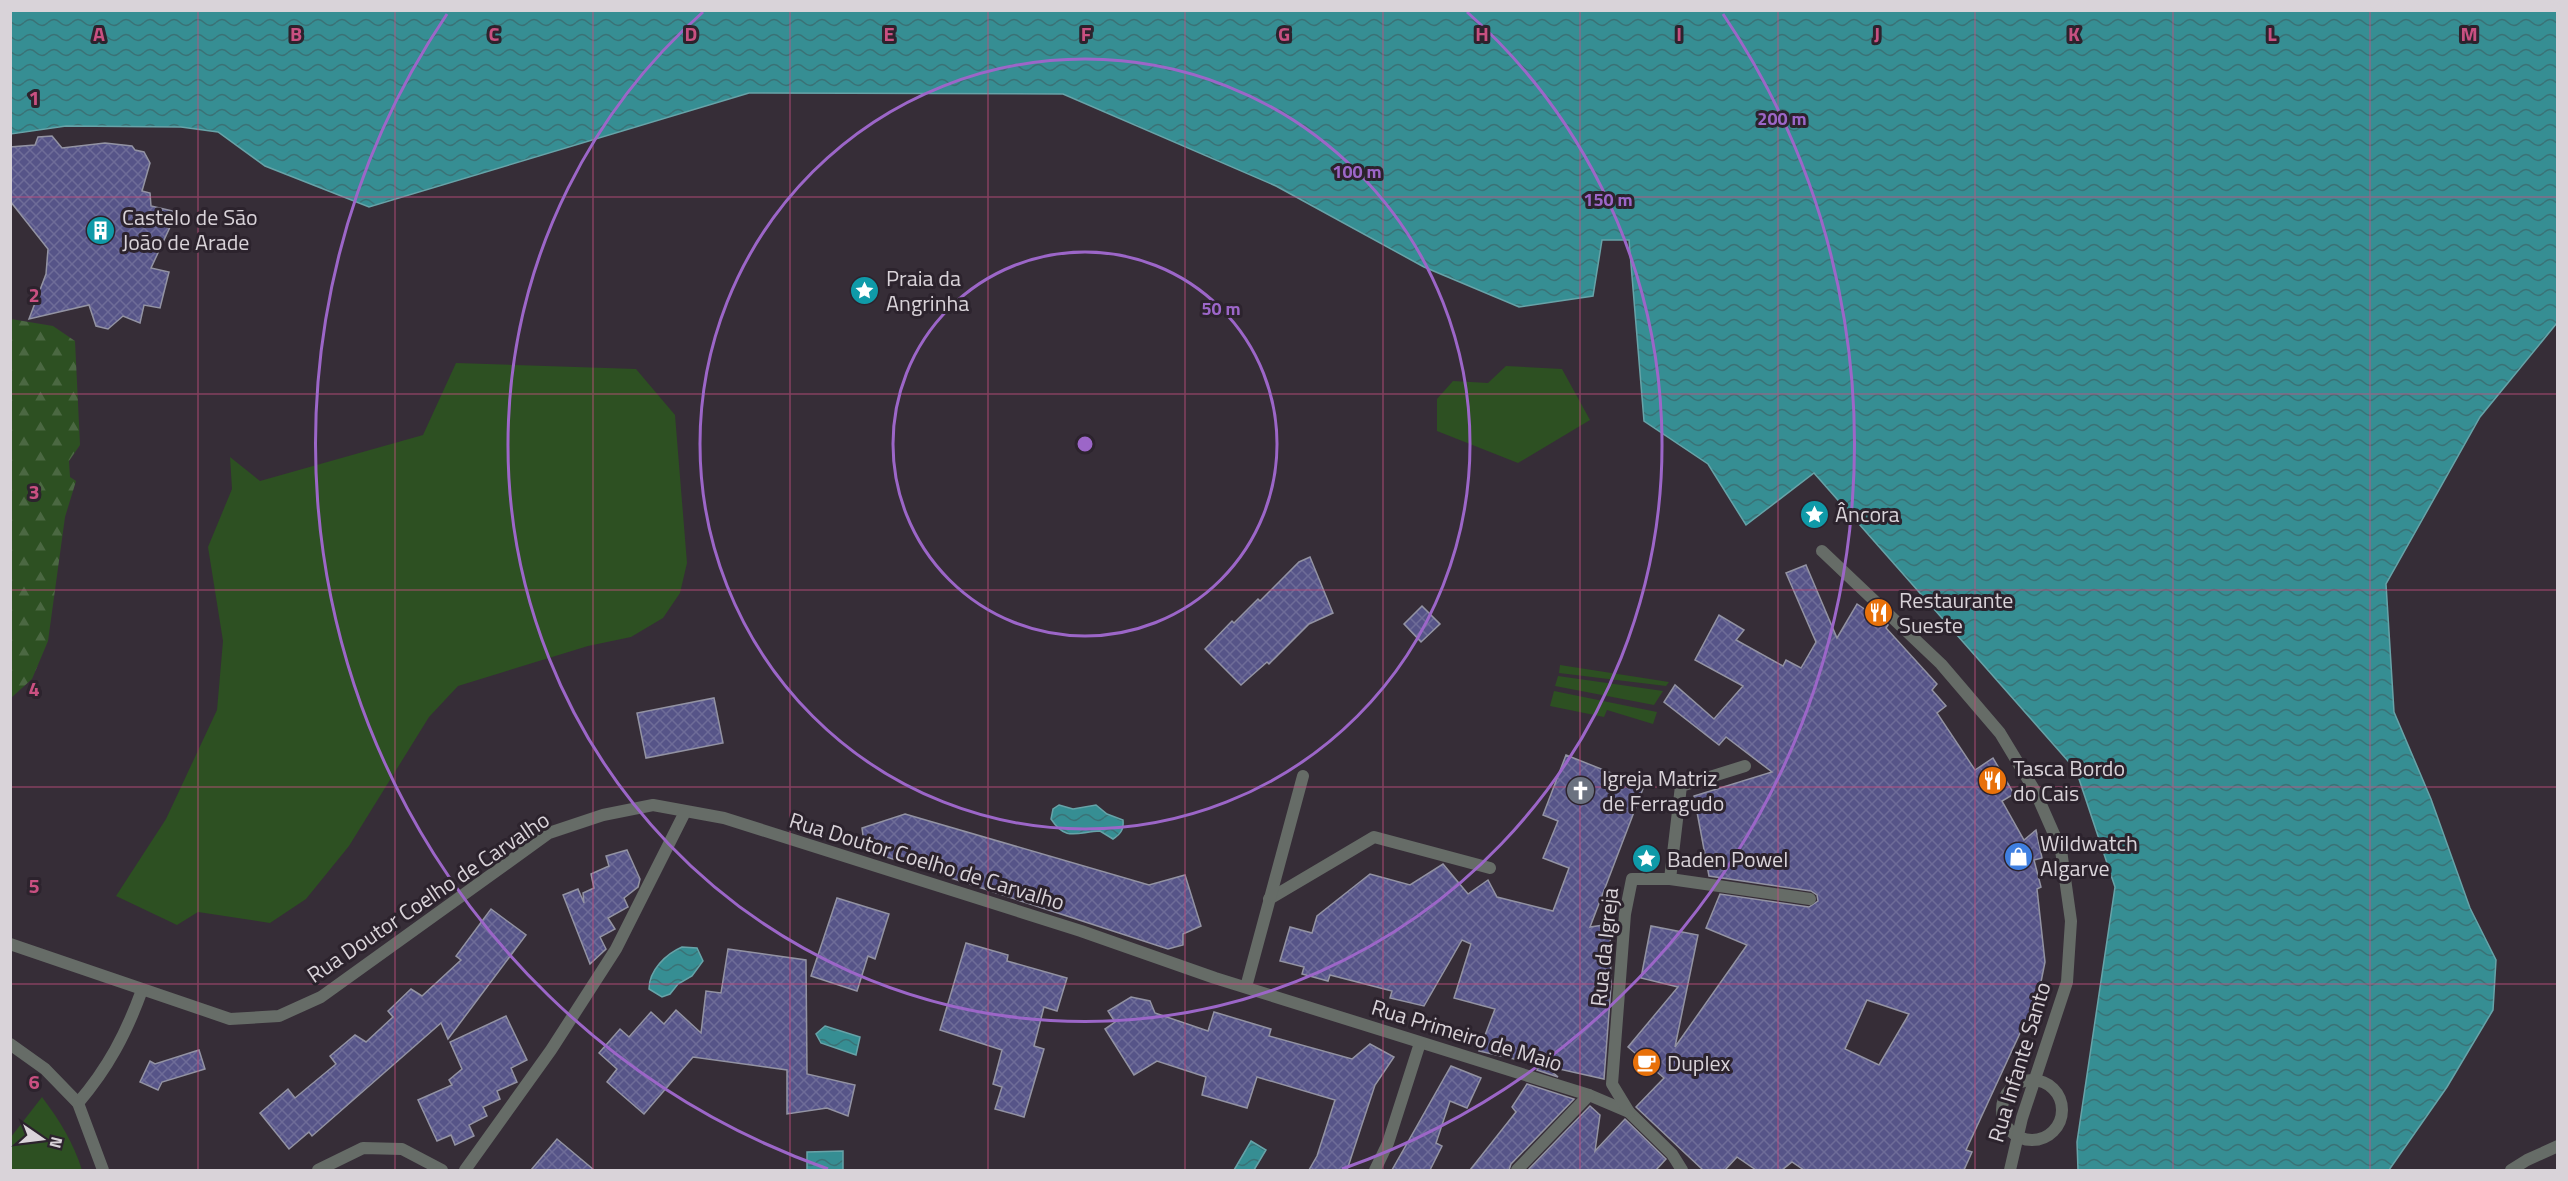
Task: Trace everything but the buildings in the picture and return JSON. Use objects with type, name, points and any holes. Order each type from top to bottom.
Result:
[{"type":"street","name":"Rua Infante Santo","points":[[1822,551],[1941,664],[2000,733],[2035,791],[2061,850],[2071,921],[2067,982],[2034,1080],[2010,1170]]},
{"type":"street","points":[[1745,766],[1681,786],[1670,879],[1810,899]]},
{"type":"street","points":[[1246,987],[1303,776]]},
{"type":"street","name":"Rua Doutor Coelho de Carvalho","points":[[10,944],[230,1019],[279,1016],[331,991],[549,833],[603,815],[652,805],[724,818],[1081,931],[1215,978]]},
{"type":"street","points":[[465,1170],[551,1050],[616,949],[685,812]]},
{"type":"street","points":[[1269,899],[1374,837],[1490,868]]},
{"type":"street","name":"Rua da Igreja","points":[[1629,1112],[1612,1084],[1625,914],[1632,879],[1670,879]]},
{"type":"street","name":"Rua Primeiro de Maio","points":[[1215,978],[1420,1043],[1523,1072],[1589,1095],[1629,1112],[1672,1154],[1682,1170]]},
{"type":"street","points":[[78,1103],[103,1074],[131,1020],[142,990]]},
{"type":"street","points":[[1375,1170],[1388,1143],[1420,1043]]},
{"type":"street","points":[[10,1044],[45,1069],[78,1103],[103,1170]]},
{"type":"street","points":[[2034,1080],[2044,1082],[2058,1094],[2062,1103],[2060,1122],[2048,1136],[2039,1139],[2017,1137],[2007,1126],[2003,1117],[2004,1098],[2017,1084],[2034,1080]]},
{"type":"street","points":[[1517,1170],[1589,1095]]},
{"type":"street","points":[[2511,1170],[2558,1146]]},
{"type":"street","points":[[318,1170],[363,1148],[402,1149],[442,1170]]},
{"type":"street","points":[[1672,1154],[1692,1170]]},
{"type":"green space","points":[[11,319],[53,326],[75,341],[80,445],[69,461],[70,477],[76,481],[65,517],[48,641],[32,679],[11,698]]},
{"type":"green space","points":[[456,363],[636,369],[675,415],[687,563],[680,593],[663,618],[631,637],[588,646],[458,686],[429,717],[349,846],[306,899],[270,923],[198,912],[177,925],[116,896],[166,819],[217,710],[223,641],[208,547],[232,489],[230,457],[260,481],[423,435]]},
{"type":"green space","points":[[1506,366],[1562,369],[1590,420],[1518,463],[1437,431],[1437,399],[1453,381],[1488,383]]},
{"type":"green space","points":[[1560,665],[1669,682],[1666,686],[1559,673]]},
{"type":"green space","points":[[1558,676],[1663,691],[1654,705],[1555,686]]},
{"type":"green space","points":[[1554,691],[1657,712],[1653,724],[1607,710],[1604,717],[1550,706]]},
{"type":"green space","points":[[42,1097],[65,1132],[82,1170],[11,1170],[11,1137]]},
{"type":"water","points":[[10,11],[2557,11],[2557,323],[2480,417],[2386,584],[2394,712],[2431,799],[2470,908],[2496,960],[2493,1010],[2447,1087],[2389,1170],[2078,1170],[2077,1142],[2115,887],[2076,770],[1814,473],[1746,525],[1708,464],[1644,421],[1629,240],[1602,240],[1593,296],[1519,307],[1424,267],[1276,186],[1063,94],[749,93],[369,207],[265,166],[218,132],[181,127],[66,126],[11,134]]},
{"type":"water","points":[[1059,805],[1073,809],[1096,805],[1107,814],[1123,820],[1122,829],[1113,839],[1100,831],[1067,833],[1056,826],[1051,819],[1053,809]]},
{"type":"water","points":[[682,947],[697,948],[703,961],[692,976],[678,984],[670,994],[662,997],[649,989],[652,975],[665,958]]},
{"type":"water","points":[[825,1026],[860,1037],[856,1055],[821,1043],[816,1034]]},
{"type":"water","points":[[1251,1141],[1266,1150],[1254,1170],[1234,1170]]},
{"type":"water","points":[[843,1151],[843,1170],[807,1170],[807,1152]]},
{"type":"place","name":"Castelo de São João de Arade","points":[[101,230]]},
{"type":"place","name":"Praia da Angrinha","points":[[865,291]]},
{"type":"place","name":"Âncora","points":[[1814,514]]},
{"type":"place","name":"Restaurante Sueste","points":[[1878,613]]},
{"type":"place","name":"Tasca Bordo do Cais","points":[[1992,781]]},
{"type":"place","name":"Igreja Matriz de Ferragudo","points":[[1581,791]]},
{"type":"place","name":"Wildwatch Algarve","points":[[2019,856]]},
{"type":"place","name":"Baden Powel","points":[[1646,859]]},
{"type":"place","name":"Duplex","points":[[1646,1063]]}]
